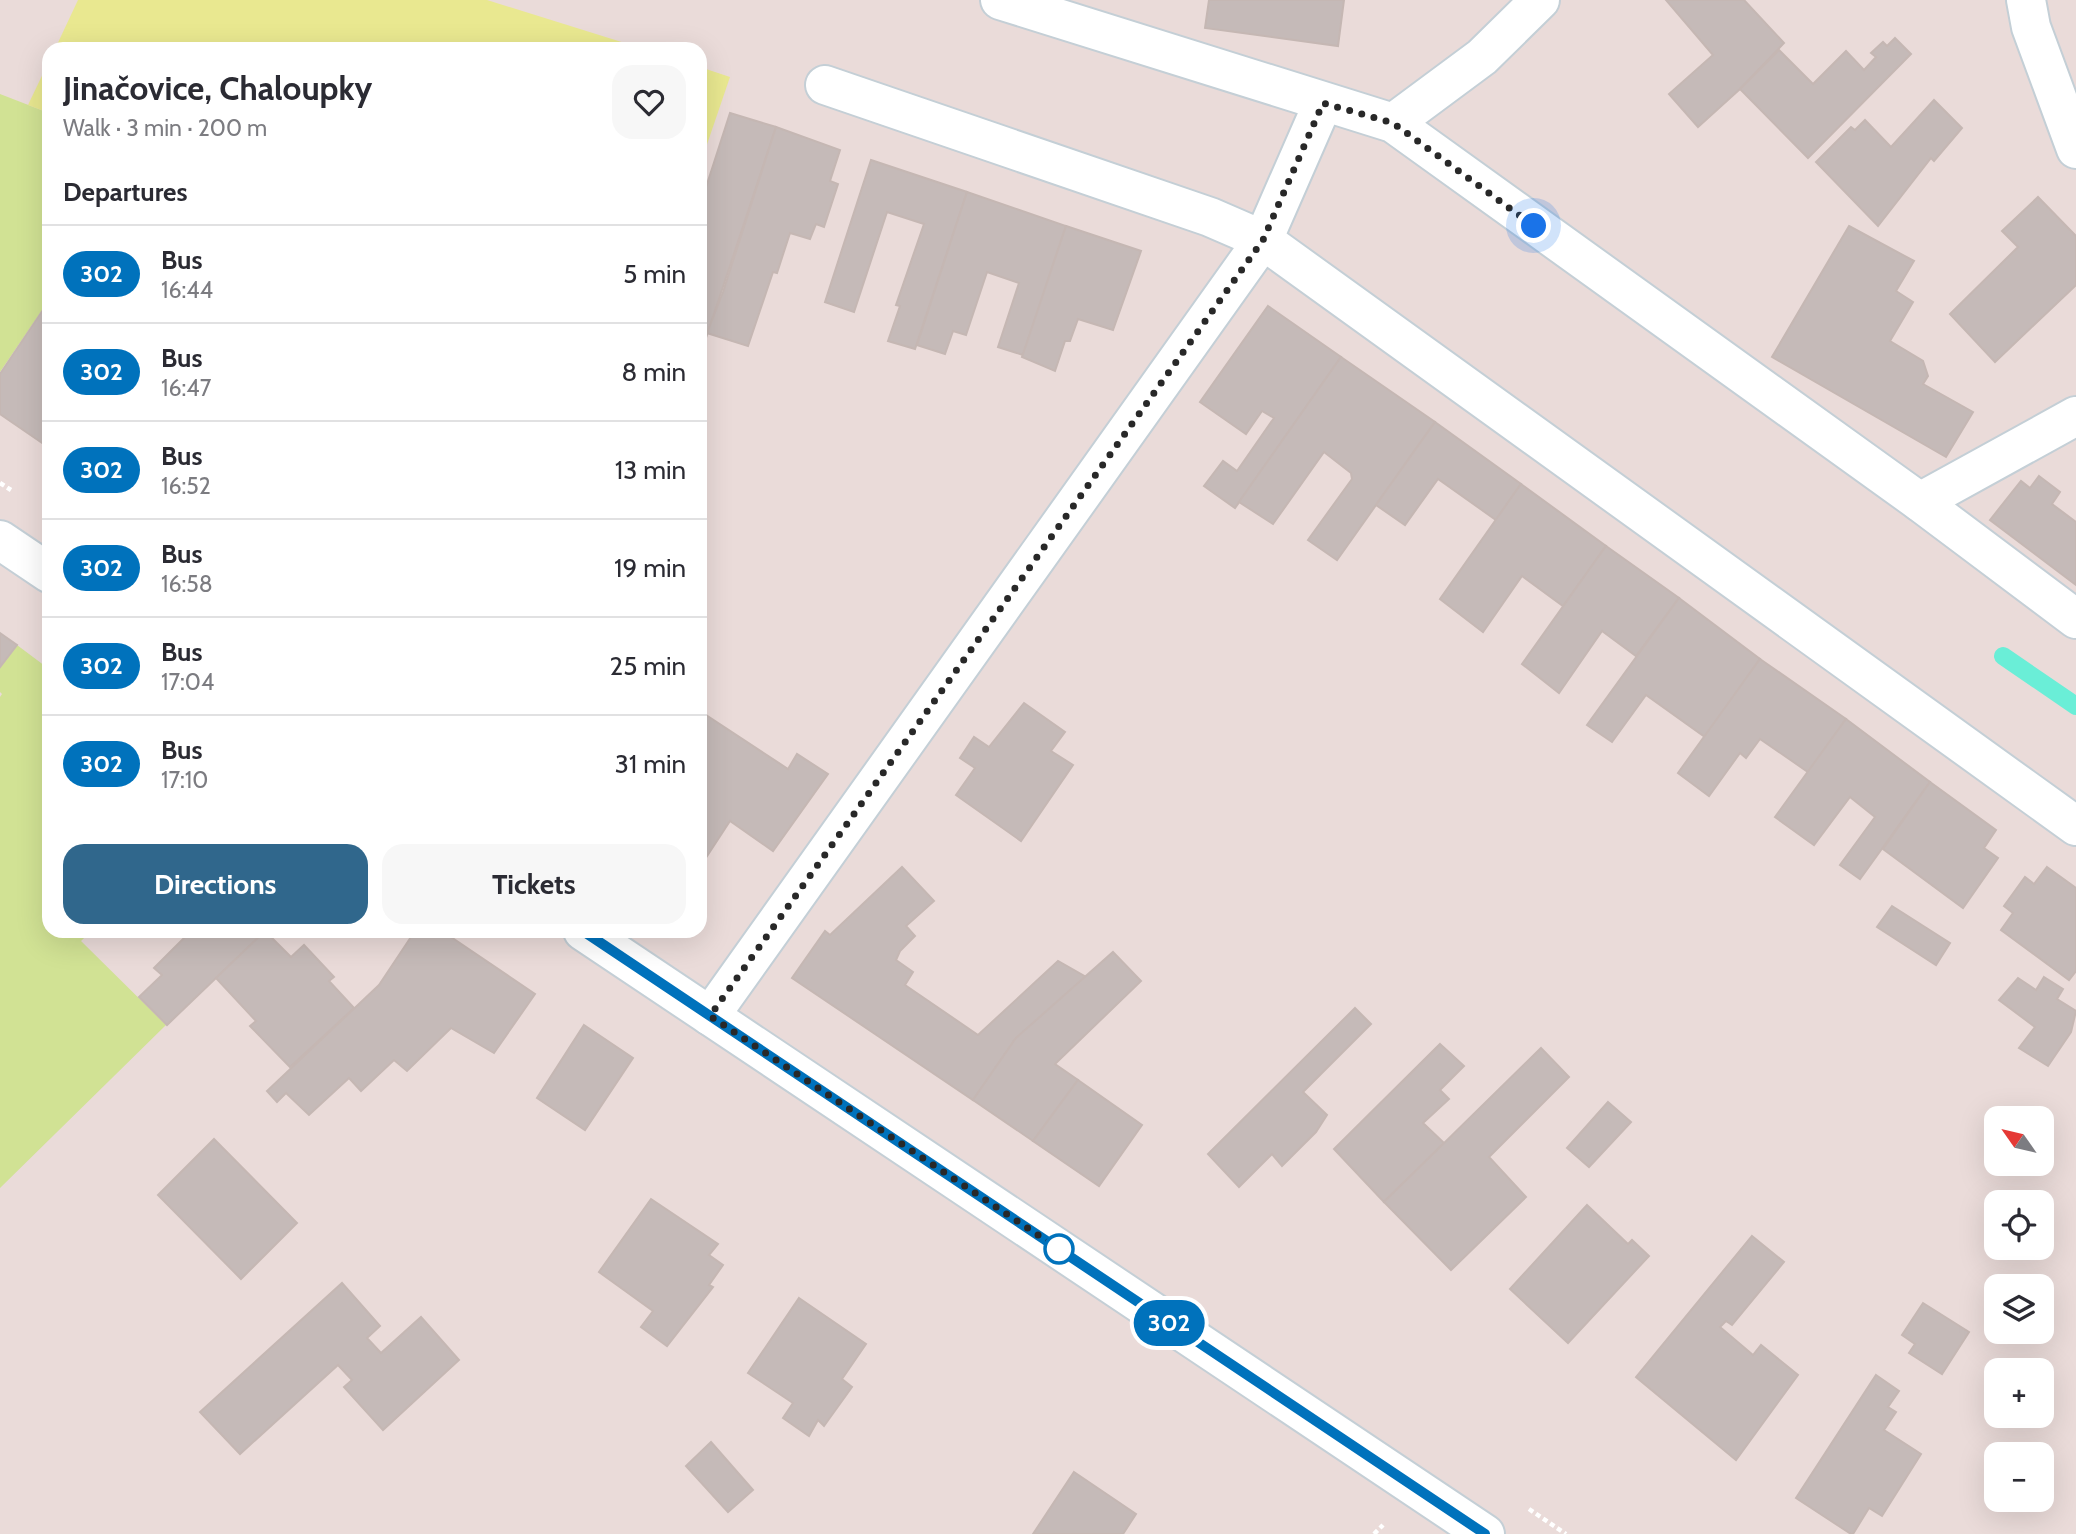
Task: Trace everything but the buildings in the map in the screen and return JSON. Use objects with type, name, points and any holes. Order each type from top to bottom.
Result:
[{"type":"street","points":[[1000,0],[1393,123],[1920,502],[2076,619]]},
{"type":"street","points":[[1393,123],[1482,57],[1540,0]]},
{"type":"street","points":[[2026,0],[2031,27],[2076,149]]},
{"type":"street","points":[[825,85],[1210,217],[1263,240],[2076,826]]},
{"type":"street","points":[[710,1016],[1263,240],[1323,103]]},
{"type":"street","points":[[1920,502],[2076,416]]},
{"type":"street","points":[[0,540],[42,568]]},
{"type":"street","points":[[593,938],[1485,1534]]},
{"type":"path","points":[[1521,1504],[1566,1534]]},
{"type":"green space","points":[[0,94],[42,110],[42,310],[0,372]]},
{"type":"green space","points":[[17,645],[42,664],[42,938],[84,938],[81,941],[166,1025],[0,1188],[2,694],[0,667]]},
{"type":"shaded area","points":[[78,0],[487,0],[622,42],[58,42]]},
{"type":"shaded area","points":[[707,69],[730,77],[707,144]]},
{"type":"shaded area","points":[[42,76],[42,110],[28,105]]},
{"type":"waterway","points":[[2003,656],[2076,706]]},
{"type":"bus line","name":"302","points":[[593,938],[1485,1534]]},
{"type":"route","points":[[1059,1249],[710,1016],[1263,240],[1323,103],[1393,123],[1534,226]]}]
